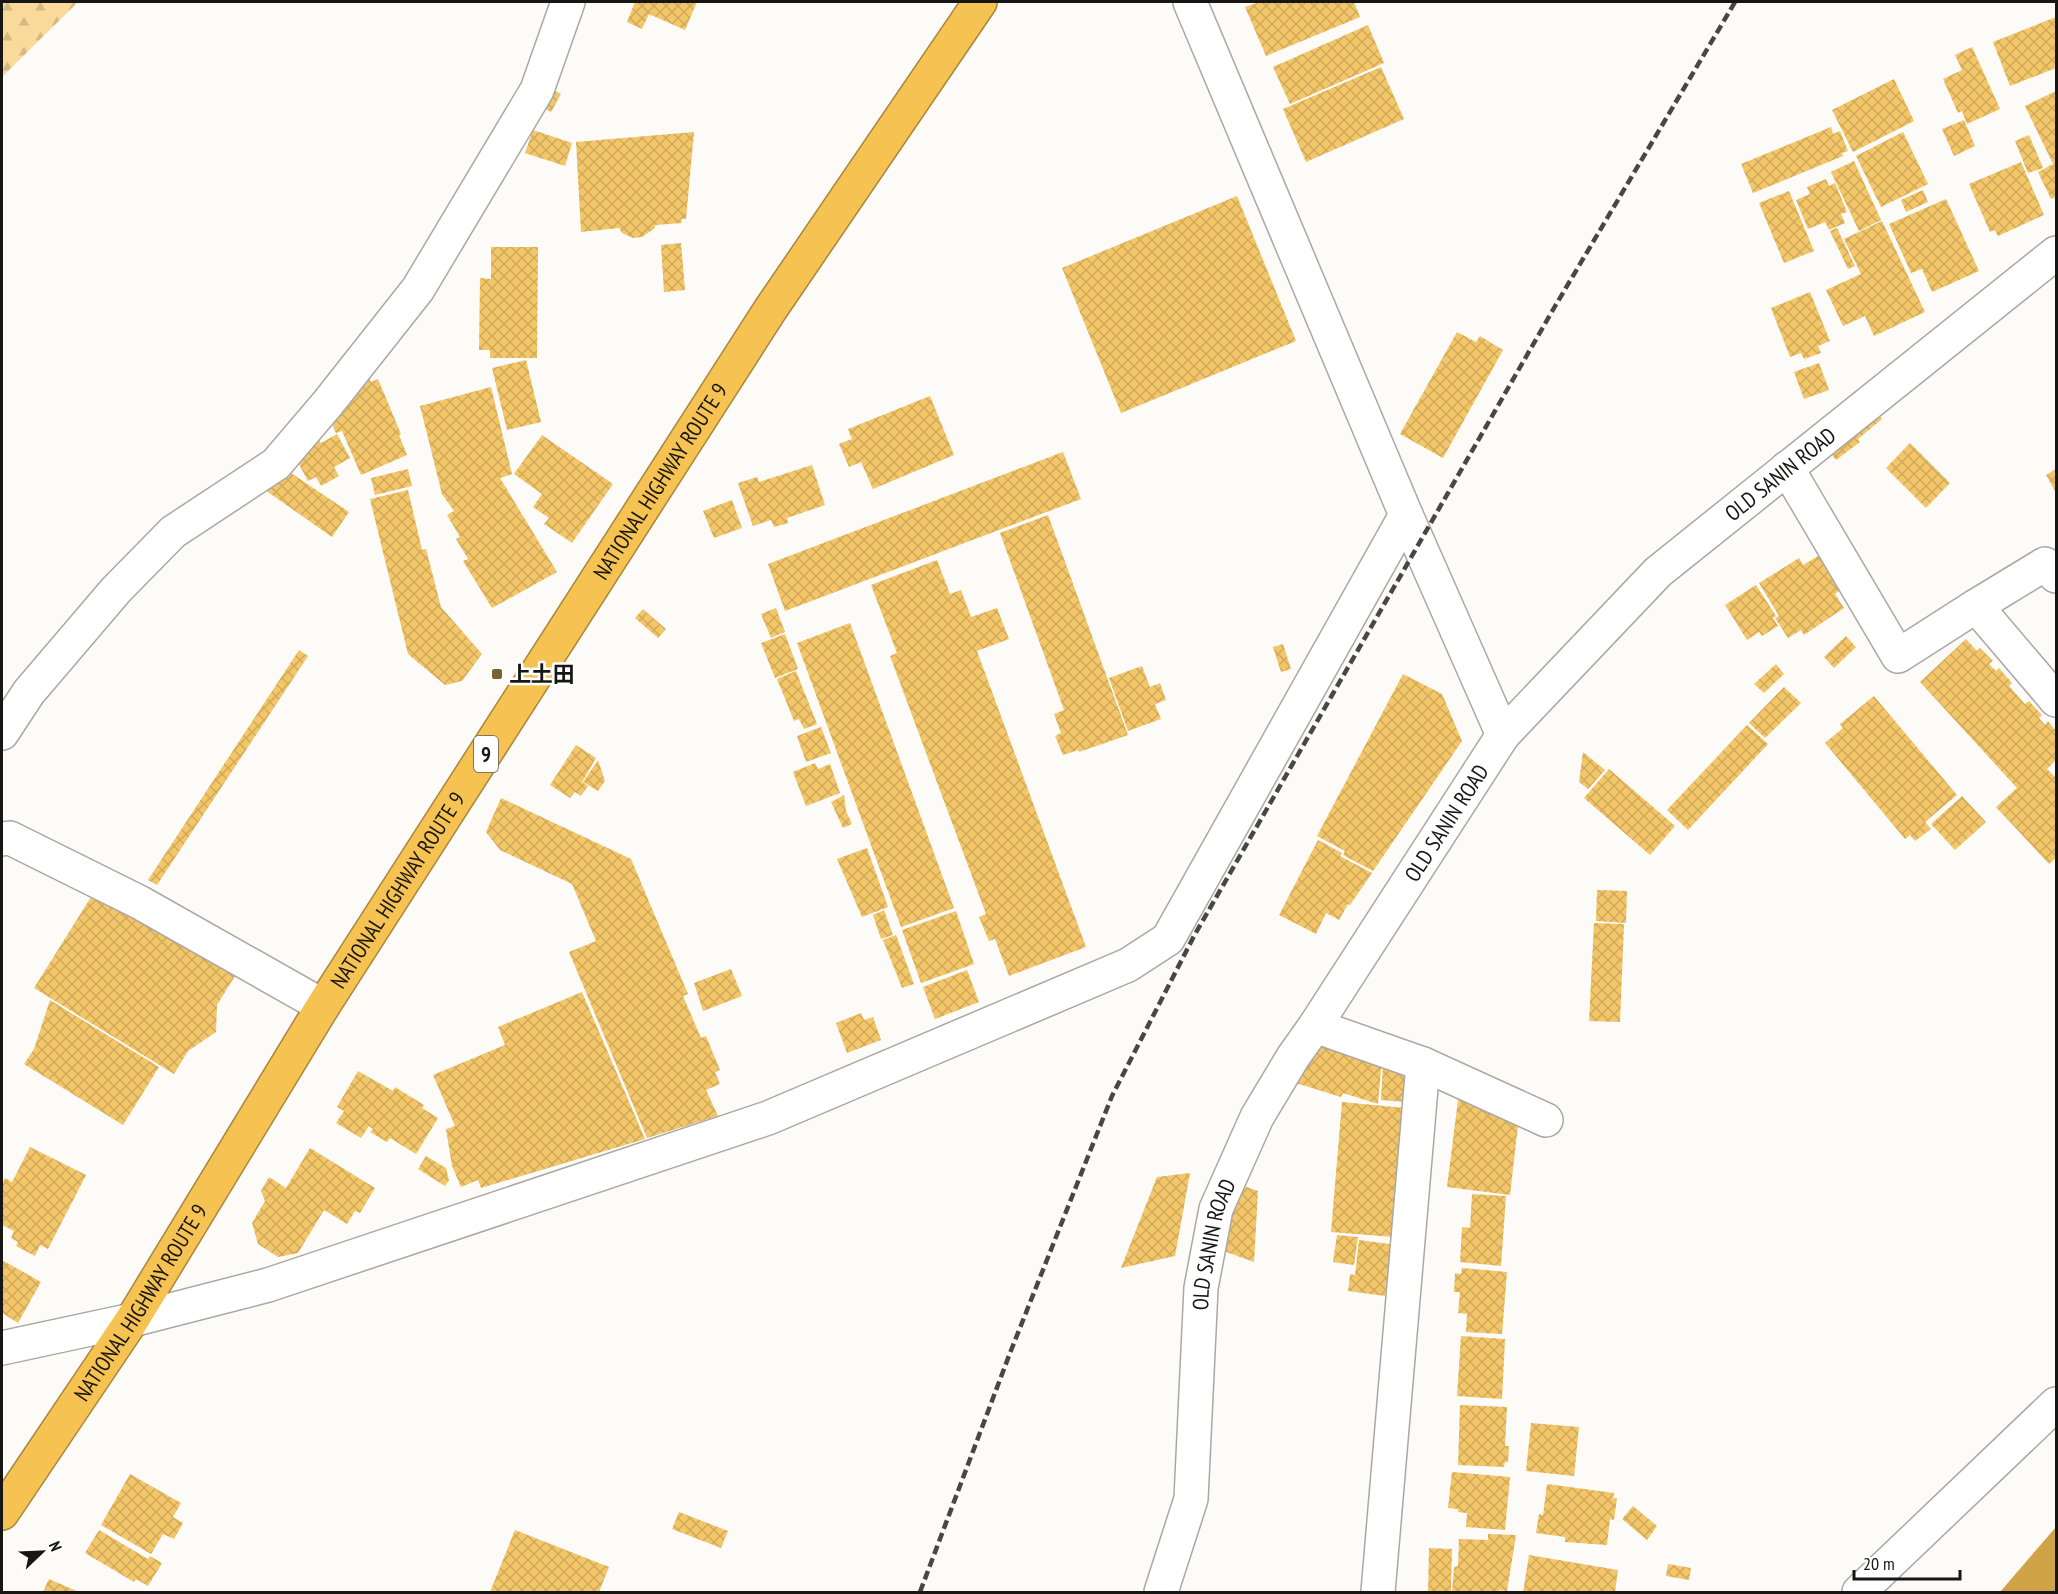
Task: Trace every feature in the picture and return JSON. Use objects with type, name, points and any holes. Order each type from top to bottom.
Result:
[{"type":"highway","name":"NATIONAL HIGHWAY ROUTE 9","points":[[2,1513],[132,1320],[323,1006],[770,310],[980,2]]},
{"type":"street","points":[[2,733],[29,692],[116,590],[173,532],[276,464],[328,403],[418,289],[537,90],[568,2]]},
{"type":"street","points":[[1190,2],[1406,515],[1503,735]]},
{"type":"street","name":"OLD SANIN ROAD","points":[[1161,1593],[1191,1499],[1201,1288],[1216,1209],[1257,1117],[1293,1057],[1503,735],[1658,572],[2056,253]]},
{"type":"street","points":[[1787,468],[1898,656],[2045,564],[2056,576]]},
{"type":"street","points":[[2,1348],[132,1320],[268,1285],[768,1118],[1128,965],[1168,939],[1406,515]]},
{"type":"street","points":[[1976,606],[2056,700]]},
{"type":"street","points":[[2,839],[10,838],[139,902],[323,1006]]},
{"type":"street","points":[[1315,1026],[1423,1064],[1546,1120]]},
{"type":"street","points":[[1378,1593],[1423,1064]]},
{"type":"street","points":[[1859,1593],[2056,1404]]},
{"type":"green space","points":[[2,2],[78,2],[2,77]]},
{"type":"shaded area","points":[[2056,1527],[2056,1592],[2000,1592]]},
{"type":"building","points":[[635,2],[697,2],[685,30],[649,14],[642,29],[627,22]]},
{"type":"building","points":[[1259,2],[1354,2],[1360,17],[1266,56],[1245,7]]},
{"type":"building","points":[[2056,17],[2056,68],[2010,86],[1993,42]]},
{"type":"building","points":[[1368,25],[1384,63],[1290,104],[1273,67]]},
{"type":"building","points":[[1972,47],[2000,109],[1967,124],[1962,111],[1958,113],[1943,79],[1962,70],[1955,55]]},
{"type":"building","points":[[1381,67],[1404,119],[1306,162],[1283,109]]},
{"type":"building","points":[[1894,79],[1914,121],[1853,152],[1832,110]]},
{"type":"building","points":[[544,85],[561,94],[551,112],[535,103]]},
{"type":"building","points":[[2056,91],[2056,197],[2051,199],[2038,172],[2053,164],[2025,106]]},
{"type":"building","points":[[1964,120],[1975,146],[1954,156],[1942,129]]},
{"type":"building","points":[[1831,127],[1833,134],[1840,131],[1848,151],[1842,153],[1843,156],[1753,193],[1741,164]]},
{"type":"building","points":[[533,130],[572,143],[565,166],[525,153]]},
{"type":"building","points":[[694,132],[686,219],[681,219],[682,223],[655,225],[655,228],[642,237],[633,238],[622,233],[619,228],[581,232],[576,142]]},
{"type":"building","points":[[1903,132],[1928,184],[1881,207],[1856,156]]},
{"type":"building","points":[[2029,135],[2043,168],[2028,173],[2015,141]]},
{"type":"building","points":[[1854,161],[1881,220],[1859,231],[1831,172]]},
{"type":"building","points":[[2021,162],[2044,215],[1998,236],[1995,230],[1990,232],[1969,184]]},
{"type":"building","points":[[1826,179],[1829,186],[1835,183],[1847,212],[1841,214],[1845,223],[1829,230],[1825,222],[1808,229],[1796,200],[1810,194],[1807,187]]},
{"type":"building","points":[[1923,190],[1928,202],[1906,212],[1901,200]]},
{"type":"building","points":[[1789,191],[1814,251],[1784,263],[1759,203]]},
{"type":"building","points":[[1237,196],[1296,341],[1121,413],[1062,268]]},
{"type":"building","points":[[1946,199],[1979,271],[1932,292],[1922,269],[1911,273],[1889,224]]},
{"type":"building","points":[[1882,221],[1925,312],[1874,336],[1865,316],[1843,326],[1826,290],[1861,274],[1844,239]]},
{"type":"building","points":[[1837,228],[1855,266],[1848,269],[1830,231]]},
{"type":"building","points":[[681,243],[685,290],[664,292],[661,245]]},
{"type":"building","points":[[491,247],[538,247],[537,358],[490,358],[490,350],[479,350],[480,278],[491,279]]},
{"type":"building","points":[[1810,292],[1830,341],[1818,346],[1821,353],[1804,359],[1801,353],[1790,357],[1771,308]]},
{"type":"building","points":[[1457,332],[1476,342],[1480,336],[1503,350],[1443,458],[1400,434]]},
{"type":"building","points":[[526,360],[541,422],[507,430],[492,368]]},
{"type":"building","points":[[1819,363],[1829,390],[1804,399],[1794,372]]},
{"type":"building","points":[[363,364],[371,382],[378,379],[401,434],[399,435],[407,455],[361,475],[342,431],[336,433],[330,420],[341,415],[337,405]]},
{"type":"building","points":[[491,387],[512,474],[500,478],[557,572],[492,608],[463,561],[468,559],[456,539],[460,537],[447,515],[454,511],[442,494],[420,406]]},
{"type":"building","points":[[930,396],[954,455],[873,489],[861,462],[849,467],[839,444],[852,439],[848,429]]},
{"type":"building","points":[[1869,402],[1882,419],[1858,439],[1860,442],[1836,460],[1821,441]]},
{"type":"building","points":[[337,434],[350,458],[334,467],[339,476],[321,486],[316,477],[308,481],[295,457],[317,436],[321,443]]},
{"type":"building","points":[[542,435],[613,484],[572,543],[544,524],[549,518],[533,507],[542,494],[514,474]]},
{"type":"building","points":[[1910,443],[1950,483],[1926,508],[1886,468]]},
{"type":"building","points":[[1063,452],[1081,499],[785,611],[768,564]]},
{"type":"building","points":[[812,465],[825,505],[787,518],[788,523],[774,527],[771,520],[753,526],[738,483],[757,477],[759,482]]},
{"type":"building","points":[[282,467],[349,512],[332,537],[265,490]]},
{"type":"building","points":[[408,469],[412,486],[375,495],[371,478]]},
{"type":"building","points":[[2056,469],[2056,493],[2046,475]]},
{"type":"building","points":[[408,490],[422,550],[426,549],[441,607],[482,654],[462,681],[445,685],[408,654],[370,499]]},
{"type":"building","points":[[732,500],[742,528],[714,538],[703,511]]},
{"type":"building","points":[[1048,515],[1128,735],[1079,752],[1078,750],[1063,755],[1055,736],[1061,733],[1054,714],[1064,710],[1000,533]]},
{"type":"building","points":[[1818,556],[1840,590],[1835,594],[1844,608],[1804,635],[1801,630],[1788,638],[1775,618],[1779,616],[1759,583],[1799,558],[1803,565]]},
{"type":"building","points":[[937,560],[950,594],[961,590],[971,617],[997,608],[1009,639],[977,651],[1086,947],[1009,976],[995,939],[989,941],[979,917],[986,914],[890,656],[897,653],[871,585]]},
{"type":"building","points":[[1756,585],[1776,616],[1773,618],[1778,626],[1762,636],[1759,632],[1747,640],[1725,605]]},
{"type":"building","points":[[776,608],[785,632],[771,638],[761,614]]},
{"type":"building","points":[[643,609],[666,629],[658,638],[635,618]]},
{"type":"building","points":[[850,623],[954,908],[901,927],[797,643]]},
{"type":"building","points":[[785,634],[798,669],[775,678],[761,643]]},
{"type":"building","points":[[1846,636],[1856,647],[1834,668],[1824,657]]},
{"type":"building","points":[[1966,639],[1977,651],[1980,648],[1993,661],[1989,664],[1996,671],[1999,668],[2012,683],[2009,686],[2025,704],[2029,701],[2042,715],[2039,718],[2045,725],[2048,721],[2056,731],[2056,760],[2047,769],[2055,777],[2056,775],[2056,858],[2049,864],[1996,807],[2017,788],[1920,682]]},
{"type":"building","points":[[1283,644],[1291,669],[1281,672],[1273,647]]},
{"type":"building","points":[[299,650],[308,656],[157,885],[148,880]]},
{"type":"building","points":[[1776,664],[1784,674],[1764,693],[1754,684]]},
{"type":"building","points":[[1142,666],[1150,687],[1160,683],[1166,700],[1155,704],[1161,719],[1128,731],[1109,678]]},
{"type":"building","points":[[796,671],[817,724],[804,729],[799,719],[794,721],[777,679]]},
{"type":"building","points":[[1403,674],[1442,694],[1462,741],[1373,871],[1343,855],[1345,851],[1317,836]]},
{"type":"building","points":[[1784,687],[1801,703],[1765,738],[1749,723]]},
{"type":"building","points":[[1874,696],[1957,795],[1925,822],[1931,829],[1915,841],[1910,835],[1905,839],[1825,743],[1843,728],[1840,724]]},
{"type":"building","points":[[1747,725],[1768,744],[1688,830],[1667,810]]},
{"type":"building","points":[[821,727],[831,753],[806,762],[797,736]]},
{"type":"building","points":[[576,745],[596,758],[582,782],[588,786],[581,796],[575,792],[570,798],[550,785]]},
{"type":"building","points":[[1583,752],[1605,770],[1588,789],[1579,782]]},
{"type":"building","points":[[598,760],[605,781],[598,791],[583,782]]},
{"type":"building","points":[[815,763],[818,769],[830,764],[840,793],[806,806],[793,772]]},
{"type":"building","points":[[1609,769],[1675,826],[1650,855],[1584,798]]},
{"type":"building","points":[[844,795],[846,811],[852,824],[843,828],[831,802]]},
{"type":"building","points":[[1962,796],[1986,822],[1955,850],[1931,824]]},
{"type":"building","points":[[501,798],[631,859],[688,994],[683,996],[701,1038],[706,1036],[720,1070],[715,1072],[720,1084],[706,1090],[718,1116],[647,1138],[569,952],[596,941],[572,884],[500,850],[486,832]]},
{"type":"building","points":[[1318,840],[1342,853],[1340,856],[1372,873],[1350,905],[1348,904],[1339,920],[1326,913],[1316,934],[1279,915]]},
{"type":"building","points":[[867,848],[888,907],[862,917],[837,859]]},
{"type":"building","points":[[96,889],[235,976],[217,1005],[216,1032],[188,1051],[174,1074],[34,988]]},
{"type":"building","points":[[1597,890],[1627,891],[1626,923],[1596,921]]},
{"type":"building","points":[[884,910],[893,935],[881,939],[873,915]]},
{"type":"building","points":[[956,911],[974,964],[921,983],[902,930]]},
{"type":"building","points":[[1594,923],[1624,924],[1620,1022],[1589,1021]]},
{"type":"building","points":[[896,935],[914,984],[902,988],[883,940]]},
{"type":"building","points":[[731,969],[742,996],[703,1011],[694,983]]},
{"type":"building","points":[[967,970],[979,1002],[935,1019],[923,987]]},
{"type":"building","points":[[582,992],[645,1139],[481,1188],[478,1180],[461,1187],[452,1166],[446,1129],[455,1126],[433,1075],[505,1045],[498,1027]]},
{"type":"building","points":[[50,1000],[159,1067],[123,1125],[24,1064],[34,1049]]},
{"type":"building","points":[[861,1013],[864,1020],[873,1017],[881,1040],[847,1053],[836,1023]]},
{"type":"building","points":[[1313,1031],[1382,1059],[1378,1104],[1343,1093],[1341,1097],[1283,1079]]},
{"type":"building","points":[[1383,1065],[1419,1068],[1417,1103],[1381,1100]]},
{"type":"building","points":[[358,1071],[393,1091],[395,1087],[424,1105],[422,1108],[438,1118],[416,1154],[390,1138],[387,1142],[370,1132],[373,1129],[369,1126],[361,1138],[336,1123],[344,1111],[337,1107]]},
{"type":"building","points":[[1458,1100],[1520,1108],[1510,1195],[1447,1187]]},
{"type":"building","points":[[1342,1102],[1416,1109],[1405,1238],[1331,1232]]},
{"type":"building","points":[[30,1147],[86,1175],[48,1249],[40,1245],[35,1256],[16,1246],[18,1242],[11,1238],[14,1231],[2,1225],[2,1185],[5,1178],[12,1182]]},
{"type":"building","points":[[310,1148],[375,1188],[360,1213],[355,1211],[347,1224],[324,1210],[298,1253],[278,1257],[258,1244],[252,1223],[265,1201],[261,1191],[269,1177],[286,1188]]},
{"type":"building","points":[[426,1156],[446,1168],[449,1180],[445,1186],[418,1169]]},
{"type":"building","points":[[1190,1173],[1175,1256],[1121,1268],[1157,1177]]},
{"type":"building","points":[[1238,1184],[1258,1191],[1254,1262],[1215,1248]]},
{"type":"building","points":[[1472,1194],[1506,1196],[1501,1266],[1460,1262],[1462,1227],[1470,1228]]},
{"type":"building","points":[[1337,1235],[1358,1237],[1354,1265],[1333,1262]]},
{"type":"building","points":[[1359,1240],[1412,1247],[1404,1281],[1387,1279],[1385,1296],[1348,1291],[1350,1274],[1355,1275]]},
{"type":"building","points":[[2,1260],[41,1282],[18,1323],[2,1313]]},
{"type":"building","points":[[1462,1268],[1507,1272],[1502,1334],[1466,1332],[1467,1314],[1458,1313],[1460,1292],[1454,1292],[1455,1273],[1461,1274]]},
{"type":"building","points":[[1461,1336],[1505,1339],[1502,1399],[1457,1396]]},
{"type":"building","points":[[1460,1405],[1507,1407],[1505,1446],[1509,1446],[1508,1462],[1505,1462],[1504,1467],[1458,1465]]},
{"type":"building","points":[[1531,1423],[1579,1427],[1574,1476],[1526,1471]]},
{"type":"building","points":[[1452,1472],[1510,1477],[1505,1530],[1466,1527],[1467,1513],[1448,1508]]},
{"type":"building","points":[[130,1474],[181,1503],[173,1517],[183,1523],[174,1539],[163,1534],[151,1554],[101,1525]]},
{"type":"building","points":[[1547,1484],[1614,1493],[1613,1498],[1617,1498],[1614,1520],[1610,1519],[1607,1545],[1565,1542],[1565,1537],[1536,1533],[1539,1514],[1543,1515]]},
{"type":"building","points":[[1633,1506],[1657,1526],[1647,1540],[1622,1519]]},
{"type":"building","points":[[679,1512],[728,1531],[721,1548],[672,1529]]},
{"type":"building","points":[[99,1530],[148,1559],[150,1556],[162,1563],[148,1586],[136,1579],[134,1582],[85,1553]]},
{"type":"building","points":[[515,1530],[609,1567],[599,1592],[490,1592]]},
{"type":"building","points":[[1488,1534],[1516,1535],[1507,1591],[1452,1592],[1454,1567],[1458,1566],[1459,1539],[1488,1540]]},
{"type":"building","points":[[1429,1548],[1452,1549],[1451,1592],[1428,1592]]},
{"type":"building","points":[[1529,1555],[1618,1570],[1615,1592],[1523,1592]]},
{"type":"building","points":[[1668,1564],[1691,1568],[1689,1580],[1666,1576]]},
{"type":"building","points":[[49,1579],[79,1592],[43,1592]]},
{"type":"railway","points":[[920,1592],[1010,1353],[1112,1096],[1194,936],[1554,308],[1735,2]]},
{"type":"place","name":"上土田","points":[[497,674]]}]
